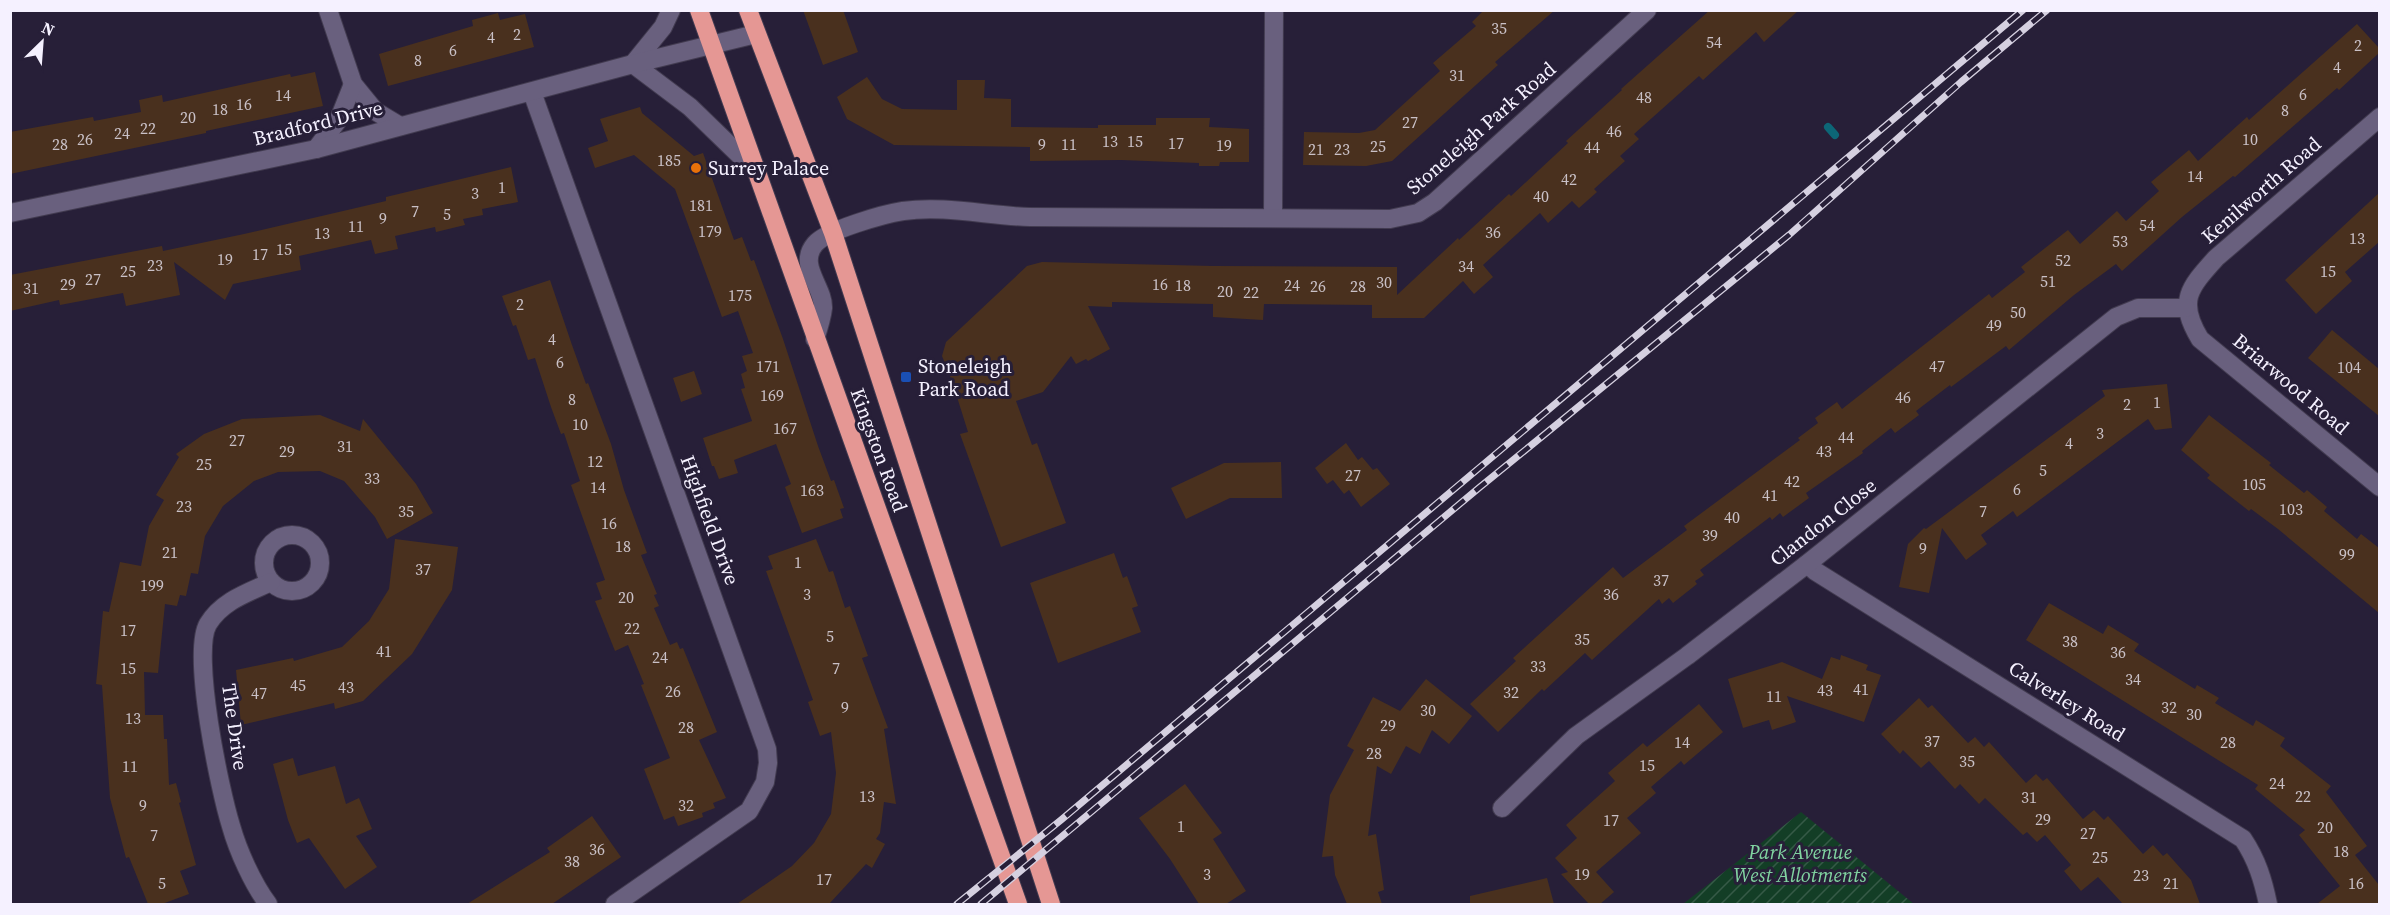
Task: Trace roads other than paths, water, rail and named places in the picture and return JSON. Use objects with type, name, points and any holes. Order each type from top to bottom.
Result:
[{"type":"highway","name":"Kingston Road","points":[[699,10],[1018,904]]},
{"type":"highway","name":"Kingston Road","points":[[748,10],[833,233],[1051,904]]},
{"type":"street","points":[[328,10],[353,84],[375,111],[400,126]]},
{"type":"street","points":[[671,10],[663,27],[633,64],[690,107],[755,170]]},
{"type":"street","points":[[1274,10],[1274,218]]},
{"type":"street","name":"Stoneleigh Park Road","points":[[816,339],[824,307],[809,269],[812,247],[819,240],[833,233],[902,211],[927,209],[1016,217],[1390,219],[1419,213],[1435,202],[1647,10]]},
{"type":"street","name":"Bradford Drive","points":[[10,213],[316,149],[633,64],[756,34]]},
{"type":"street","points":[[316,149],[339,119],[353,84]]},
{"type":"street","name":"Highfield Drive","points":[[532,92],[767,749],[768,763],[765,782],[748,811],[615,904]]},
{"type":"street","name":"Kenilworth Road","points":[[2186,308],[2190,293],[2199,277],[2216,258],[2379,117]]},
{"type":"street","name":"Clandon Close","points":[[1502,808],[1576,736],[1687,656],[1807,564],[2116,317],[2138,308],[2186,308]]},
{"type":"street","name":"Briarwood Road","points":[[2186,308],[2190,322],[2200,339],[2379,487]]},
{"type":"street","name":"Calverley Road","points":[[1807,564],[2243,839],[2255,858],[2263,879],[2268,904]]},
{"type":"street","name":"The Drive","points":[[268,904],[258,892],[231,828],[214,755],[202,654],[207,626],[223,604],[271,582]]},
{"type":"waterway","points":[[1828,127],[1835,135]]},
{"type":"railway","points":[[957,904],[1061,820],[2023,10]]},
{"type":"railway","points":[[981,904],[1480,487],[1789,235],[1961,82],[2047,10]]},
{"type":"place","name":"Surrey Palace","points":[[696,168]]},
{"type":"place","name":"Stoneleigh Park Road","points":[[906,377]]},
{"type":"park label","name":"Park Avenue West Allotments","points":[[1800,864]]}]
